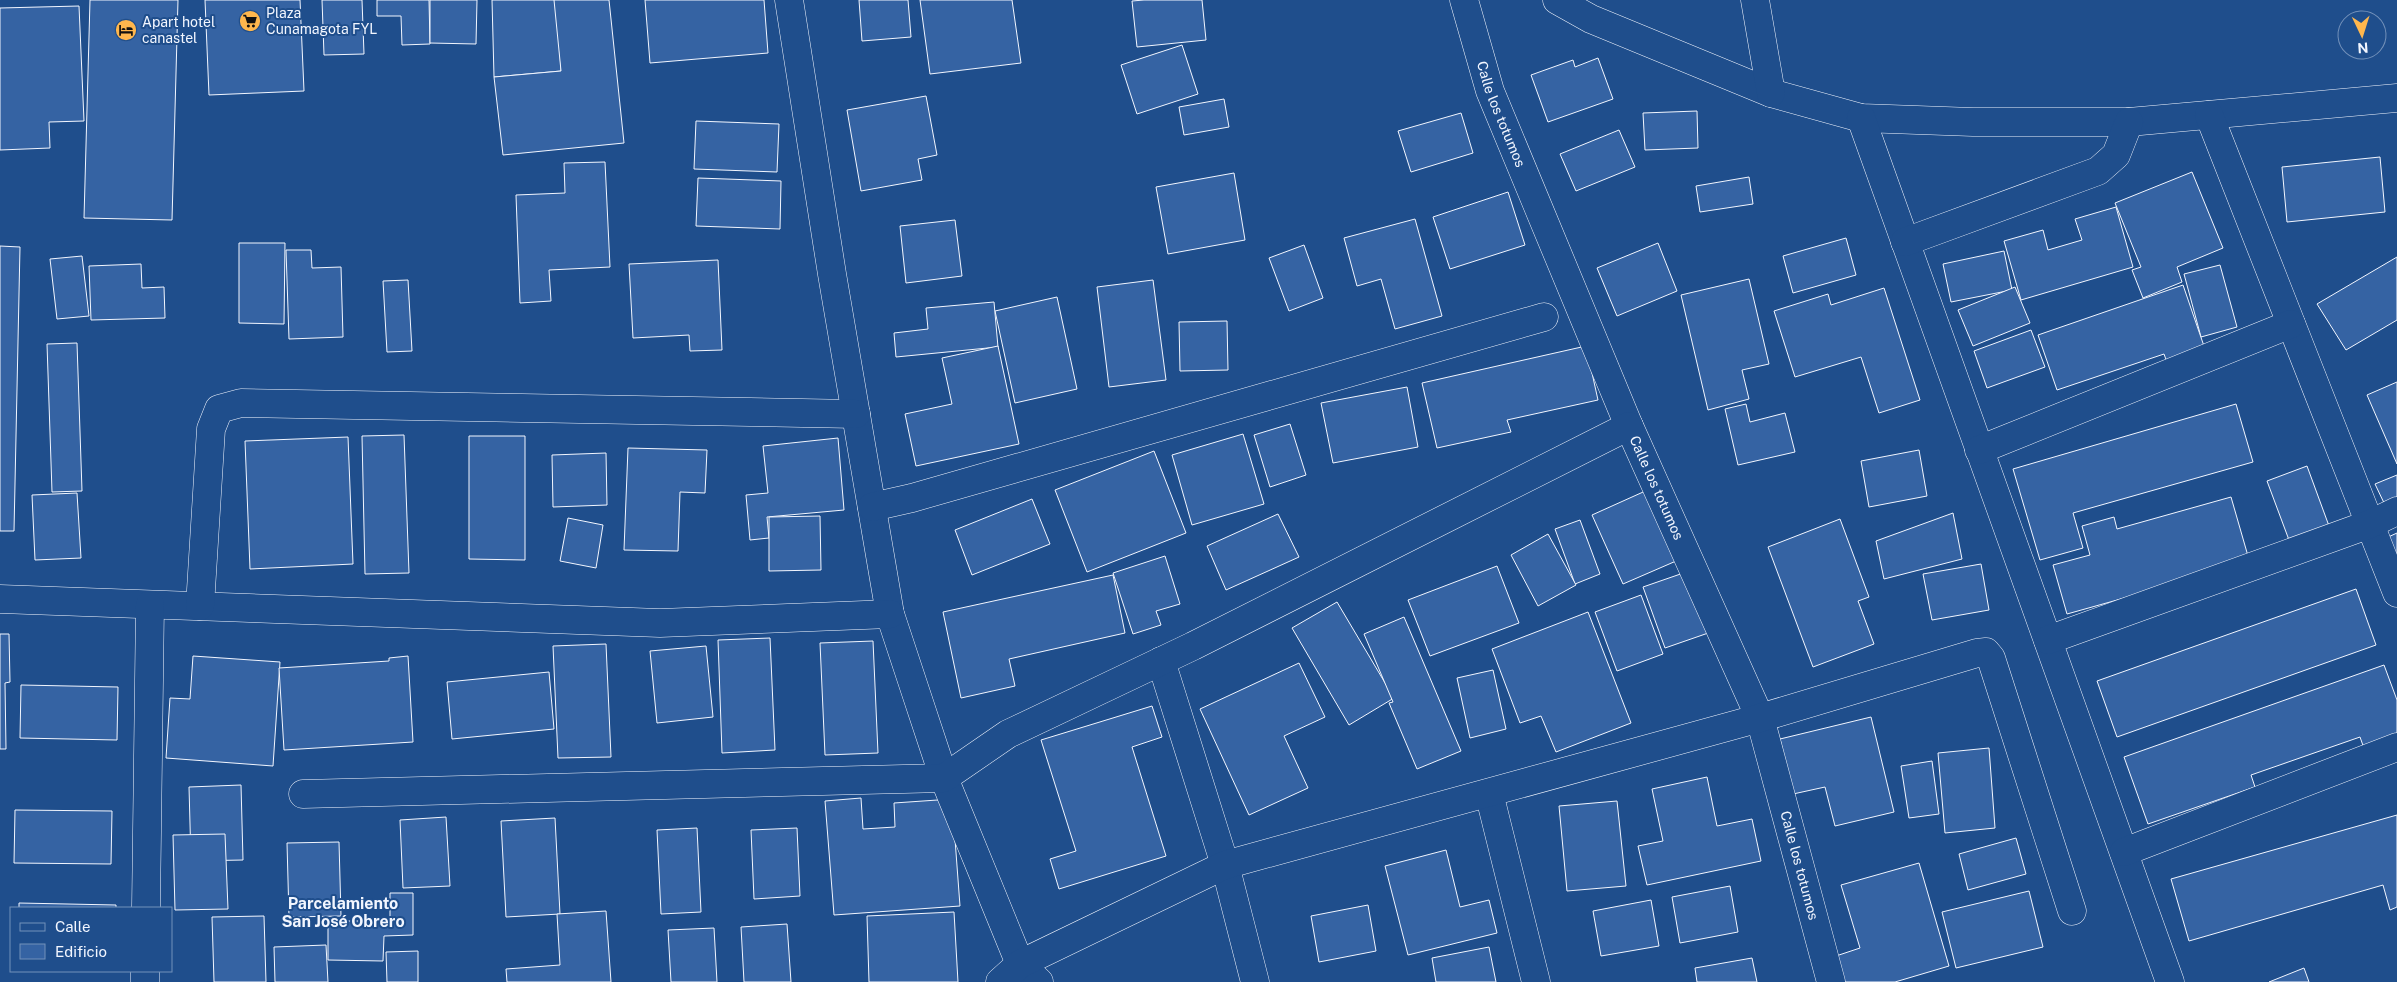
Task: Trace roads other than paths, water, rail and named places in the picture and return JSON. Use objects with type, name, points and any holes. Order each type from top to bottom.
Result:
[{"type":"street","points":[[789,0],[890,614],[944,778],[1030,973]]},
{"type":"street","name":"Calle los totumos","points":[[1464,0],[1490,91],[1629,426],[1760,718],[1831,982]]},
{"type":"street","points":[[1557,0],[1591,19],[1771,93],[1861,118],[1973,122],[2129,122],[2397,98]]},
{"type":"street","points":[[1755,0],[1771,93]]},
{"type":"street","points":[[2209,115],[2397,593]]},
{"type":"street","points":[[1861,118],[2170,982]]},
{"type":"street","points":[[1905,242],[2098,171],[2116,155],[2129,122]]},
{"type":"street","points":[[872,506],[922,495],[1544,317]]},
{"type":"street","points":[[1979,450],[2292,324]]},
{"type":"street","points":[[200,606],[211,429],[220,409],[241,402],[856,414]]},
{"type":"street","points":[[303,794],[944,778],[1008,734],[1161,661],[1629,426]]},
{"type":"street","points":[[2048,640],[2370,524],[2397,511]]},
{"type":"street","points":[[0,599],[660,623],[890,614]]},
{"type":"street","points":[[146,907],[150,605]]},
{"type":"street","points":[[1000,982],[1030,973],[1225,865],[1760,718],[1978,652],[1986,652],[1994,667],[2072,911]]},
{"type":"street","points":[[1161,661],[1225,865],[1255,982]]},
{"type":"street","points":[[2124,852],[2397,747]]},
{"type":"street","points":[[1489,793],[1536,982]]},
{"type":"place","name":"Plaza Cunamagota FYL","points":[[250,21]]},
{"type":"place","name":"Apart hotel canastel","points":[[126,30]]},
{"type":"district","name":"Parcelamiento San José Obrero","points":[[343,912]]}]
